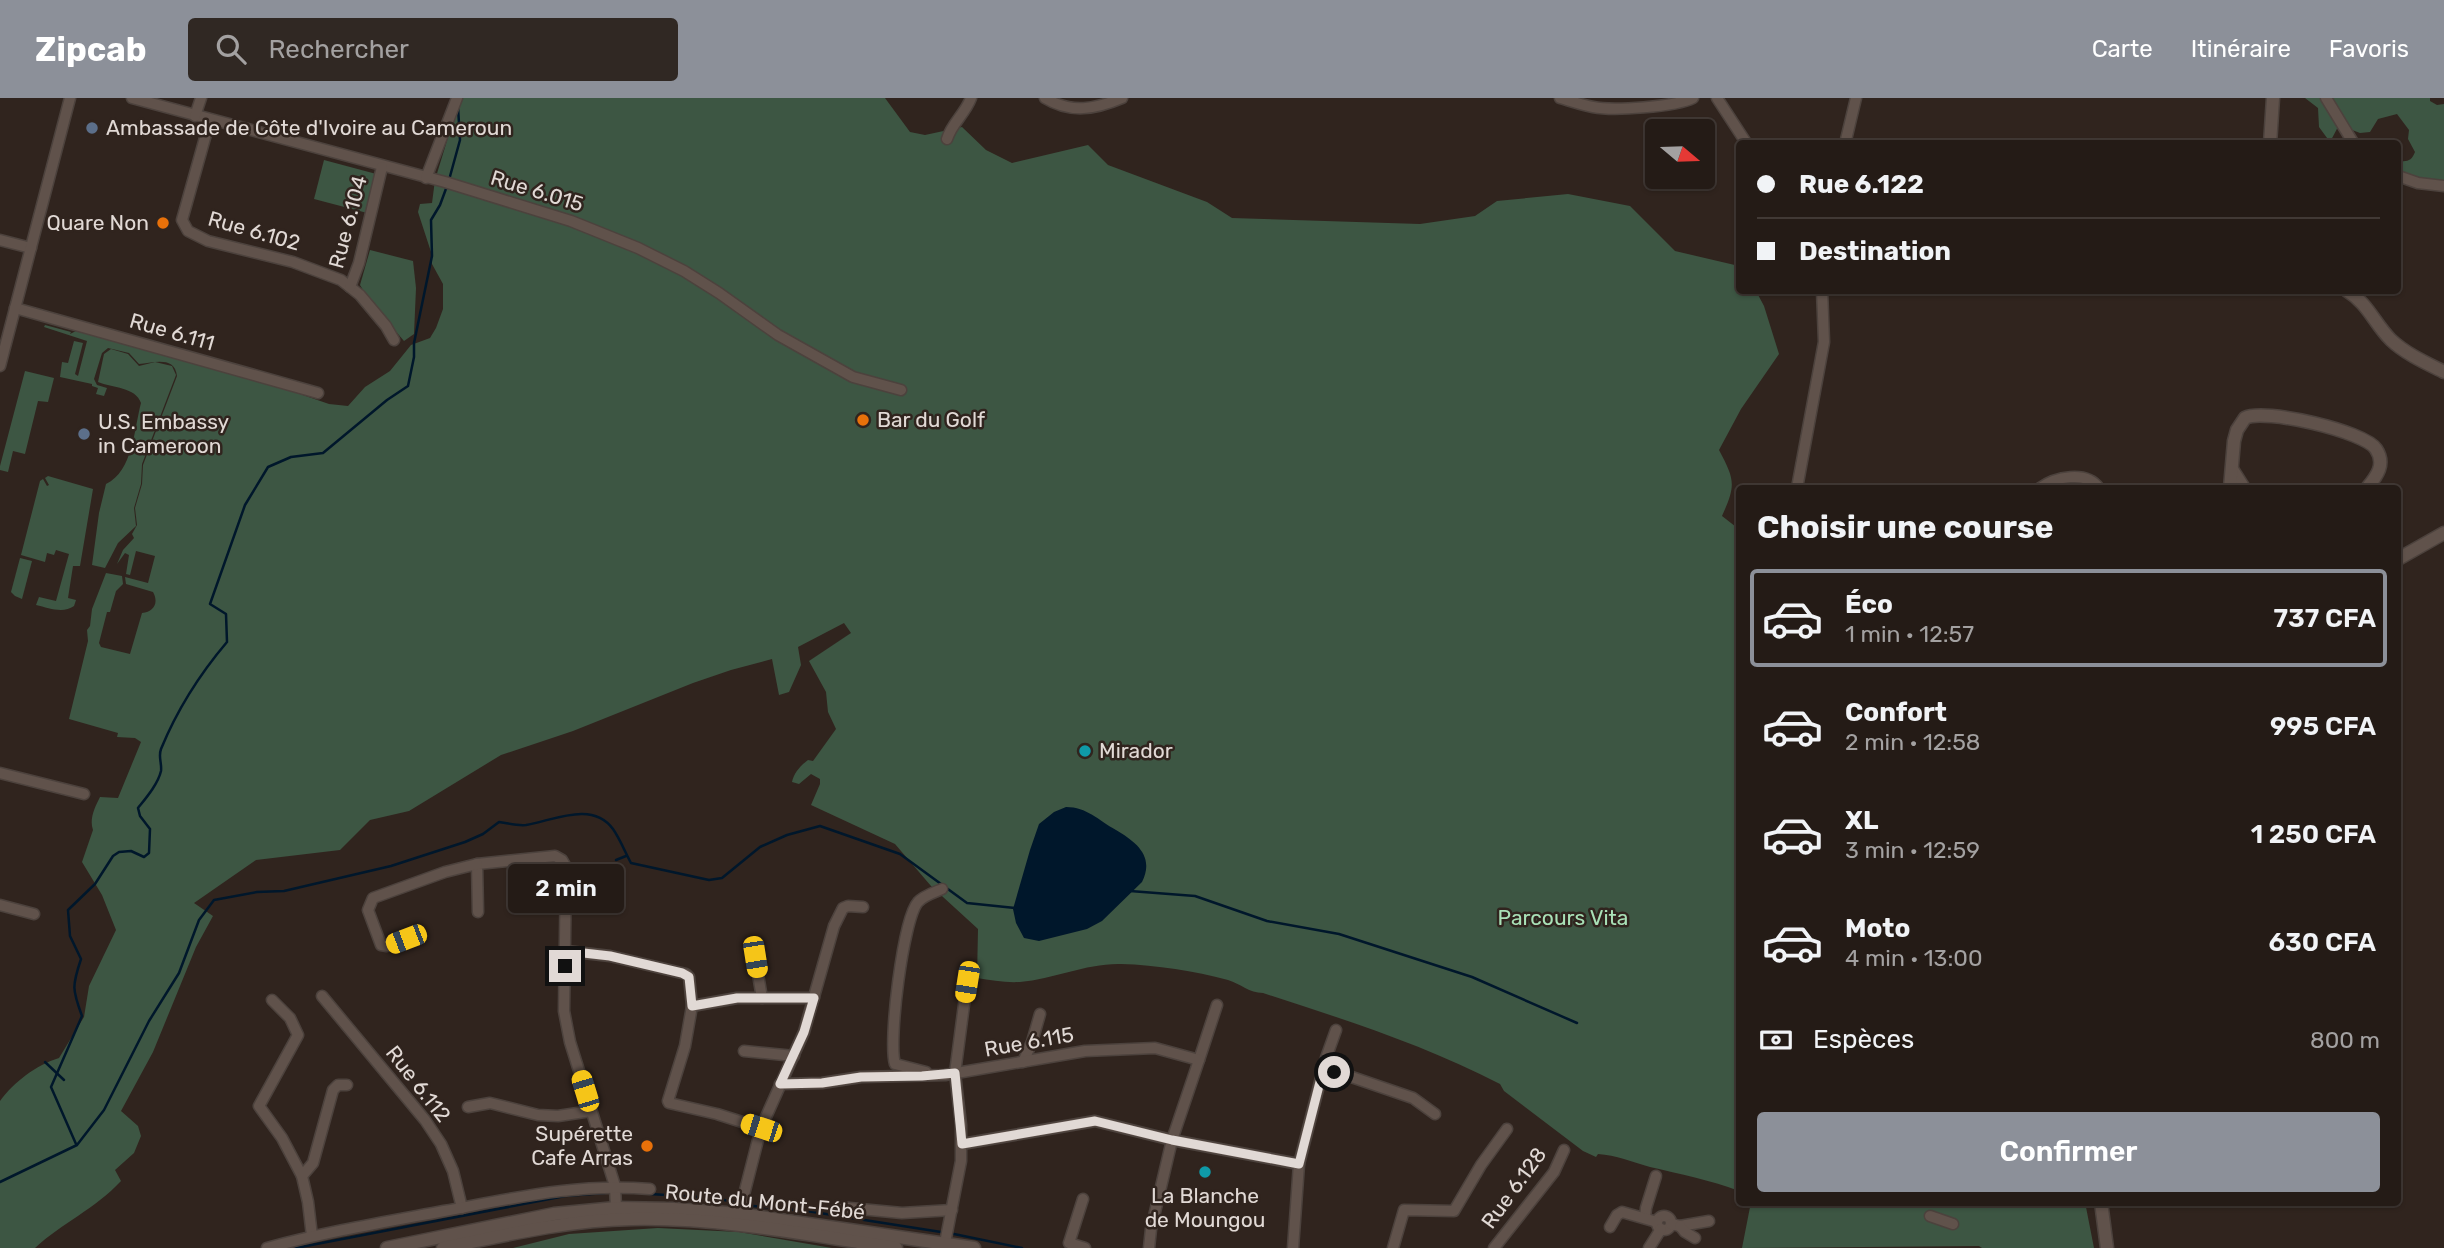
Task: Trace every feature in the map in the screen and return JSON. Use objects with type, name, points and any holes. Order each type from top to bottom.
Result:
[{"type":"street","points":[[0,366],[70,98]]},
{"type":"street","name":"Rue 6.015","points":[[132,98],[445,182],[571,220],[684,271],[778,335],[833,367],[853,377],[901,390]]},
{"type":"street","points":[[195,116],[201,98]]},
{"type":"street","points":[[426,178],[457,98]]},
{"type":"street","points":[[947,139],[951,127],[965,111],[971,98]]},
{"type":"street","points":[[1047,100],[1062,107],[1079,109],[1099,107],[1122,98]]},
{"type":"street","points":[[1560,98],[1596,108],[1654,106],[1693,98]]},
{"type":"street","points":[[1717,98],[1744,140]]},
{"type":"street","points":[[1846,140],[1856,98]]},
{"type":"street","points":[[2270,140],[2273,98]]},
{"type":"street","points":[[2326,98],[2352,140]]},
{"type":"street","name":"Rue 6.102","points":[[209,120],[182,220],[188,231],[208,241],[321,271],[341,280],[360,295],[394,340]]},
{"type":"street","name":"Rue 6.104","points":[[349,287],[359,263],[382,167]]},
{"type":"street","points":[[2401,177],[2418,183],[2444,186]]},
{"type":"street","points":[[0,240],[31,248]]},
{"type":"street","points":[[1798,485],[1824,342],[1822,294]]},
{"type":"street","points":[[2352,294],[2360,299],[2392,341],[2406,352],[2444,372]]},
{"type":"street","name":"Rue 6.111","points":[[15,308],[318,393]]},
{"type":"street","points":[[2230,485],[2237,430],[2245,418],[2263,414],[2323,426],[2368,441],[2377,450],[2381,465],[2369,485]]},
{"type":"street","points":[[2232,469],[2243,485]]},
{"type":"street","points":[[2044,485],[2062,478],[2084,478],[2097,485]]},
{"type":"street","points":[[2401,557],[2444,533]]},
{"type":"street","points":[[0,774],[84,794]]},
{"type":"street","points":[[406,939],[387,946],[381,944],[368,910],[377,895],[477,864],[555,856],[562,860],[566,867],[564,1011],[570,1042],[615,1186],[616,1209]]},
{"type":"street","points":[[477,864],[478,912]]},
{"type":"street","points":[[932,1074],[895,1064],[892,1057],[894,1021],[907,926],[918,901],[942,888]]},
{"type":"street","points":[[0,905],[34,914]]},
{"type":"street","points":[[739,1214],[761,1128],[794,1056],[834,926],[843,908],[863,907]]},
{"type":"street","points":[[566,951],[610,956],[686,974],[689,977],[692,1006],[685,1046],[668,1096],[669,1103],[761,1128]]},
{"type":"street","points":[[755,957],[762,998]]},
{"type":"street","points":[[945,1243],[962,1144],[955,1073],[967,982]]},
{"type":"street","name":"Rue 6.112","points":[[322,996],[425,1120],[441,1144],[453,1171],[462,1208]]},
{"type":"street","points":[[692,1006],[737,998],[814,998]]},
{"type":"street","points":[[272,1000],[290,1018],[298,1035],[259,1106],[282,1138],[302,1175],[312,1236]]},
{"type":"street","points":[[1149,1248],[1172,1140],[1217,1005]]},
{"type":"street","points":[[1023,1062],[1040,1014]]},
{"type":"street","points":[[1293,1248],[1299,1164],[1326,1058],[1336,1030]]},
{"type":"street","name":"Rue 6.115","points":[[780,1084],[955,1073],[1085,1051],[1155,1048],[1199,1060]]},
{"type":"street","points":[[744,1051],[794,1056]]},
{"type":"street","points":[[1324,1070],[1413,1098],[1435,1114]]},
{"type":"street","points":[[302,1175],[313,1163],[333,1090],[338,1085],[347,1085]]},
{"type":"street","points":[[468,1107],[490,1103],[526,1113],[558,1116],[591,1111]]},
{"type":"street","points":[[962,1144],[1095,1121],[1172,1140],[1299,1164]]},
{"type":"street","points":[[1393,1248],[1404,1210],[1454,1211],[1481,1165],[1507,1129]]},
{"type":"street","name":"Rue 6.128","points":[[1494,1248],[1554,1172],[1564,1150]]},
{"type":"street","points":[[1645,1218],[1656,1176]]},
{"type":"street","points":[[267,1248],[312,1236],[569,1188],[615,1186],[650,1189]]},
{"type":"street","points":[[1083,1199],[1069,1243],[1085,1248]]},
{"type":"street","points":[[2102,1206],[2107,1248]]},
{"type":"street","points":[[839,1207],[902,1213],[952,1210]]},
{"type":"street","name":"Route du Mont-Fébé","points":[[387,1248],[554,1214],[616,1209],[674,1209],[739,1214],[974,1248]]},
{"type":"street","points":[[1610,1227],[1616,1215],[1622,1212],[1667,1225],[1695,1238]]},
{"type":"street","points":[[1930,1216],[1953,1224]]},
{"type":"street","name":"Route du Mont-Fébé","points":[[443,1248],[558,1225],[631,1219],[673,1219],[741,1226],[896,1248]]},
{"type":"street","points":[[1667,1225],[1709,1221]]},
{"type":"street","points":[[1654,1247],[1667,1225]]},
{"type":"green space","name":"Parcours Vita","points":[[460,98],[885,98],[910,132],[925,135],[962,127],[986,150],[1012,163],[1088,145],[1108,165],[1207,202],[1232,218],[1420,224],[1475,216],[1497,201],[1568,194],[1630,206],[1675,251],[1736,265],[1736,294],[1758,294],[1779,354],[1741,409],[1719,450],[1732,483],[1730,497],[1722,516],[1736,527],[1736,1190],[1618,1157],[1598,1154],[1596,1157],[1583,1151],[1504,1091],[1500,1084],[1472,1070],[1383,1034],[1263,993],[1253,992],[1228,980],[1175,969],[1121,964],[1096,966],[1020,982],[977,978],[978,929],[931,886],[895,844],[811,805],[820,779],[811,774],[799,784],[792,782],[800,767],[808,760],[813,761],[836,729],[828,712],[826,692],[809,661],[851,633],[844,623],[798,647],[801,665],[789,692],[779,695],[772,659],[693,683],[573,731],[501,755],[409,811],[370,820],[340,850],[256,860],[194,903],[213,916],[196,947],[153,1052],[121,1111],[138,1126],[141,1136],[134,1153],[115,1170],[121,1181],[35,1248],[0,1248],[0,1101],[26,1075],[59,1058],[84,1017],[89,986],[116,930],[102,895],[82,862],[93,830],[92,817],[98,801],[100,797],[118,798],[141,742],[135,738],[117,737],[118,733],[69,719],[88,641],[87,630],[92,609],[106,573],[122,576],[123,584],[116,591],[110,612],[107,612],[99,643],[101,647],[130,654],[142,613],[150,611],[155,603],[153,592],[126,584],[125,577],[148,583],[155,556],[136,551],[130,575],[126,574],[129,555],[125,553],[117,564],[123,550],[134,538],[132,534],[137,525],[135,508],[142,484],[143,465],[177,376],[175,369],[168,363],[139,364],[129,353],[108,348],[102,353],[94,379],[97,385],[107,388],[104,396],[96,394],[98,388],[92,384],[60,377],[62,362],[68,363],[74,341],[83,343],[75,374],[78,376],[87,341],[44,327],[45,325],[71,332],[70,334],[76,331],[271,384],[329,404],[348,406],[365,387],[390,371],[411,345],[430,338],[436,328],[443,309],[443,284],[432,264],[432,255],[418,212],[420,204],[432,203],[435,180]]},
{"type":"green space","points":[[2305,98],[2430,98],[2430,101],[2437,105],[2444,104],[2444,181],[2401,177],[2401,161],[2411,159],[2415,152],[2408,139],[2409,130],[2397,114],[2378,119],[2370,132],[2360,133],[2339,125],[2329,140],[2319,127],[2318,108]]},
{"type":"green space","points":[[324,160],[380,175],[371,214],[314,199]]},
{"type":"green space","points":[[370,250],[413,261],[416,288],[414,334],[404,341],[369,300],[360,285]]},
{"type":"green space","points":[[111,349],[128,354],[139,366],[155,362],[172,366],[176,375],[142,464],[141,484],[134,508],[136,526],[118,543],[105,568],[92,565],[99,513],[106,484],[122,470],[127,460],[141,403],[129,391],[98,382],[104,354]]},
{"type":"green space","points":[[25,371],[54,378],[48,402],[38,401],[25,454],[13,451],[8,472],[0,470],[0,466]]},
{"type":"green space","points":[[48,476],[93,489],[80,566],[73,566],[68,598],[76,600],[74,606],[65,610],[36,605],[39,597],[56,601],[69,554],[56,550],[54,555],[47,553],[45,562],[21,555],[40,481],[43,479],[47,486],[49,485],[45,478]]},
{"type":"green space","points":[[20,558],[32,561],[22,599],[11,592]]},
{"type":"green space","points":[[1750,1206],[2086,1206],[2094,1248],[1979,1246],[1742,1248]]},
{"type":"green space","points":[[658,1228],[739,1232],[832,1248],[513,1248],[569,1234]]},
{"type":"water","points":[[1066,807],[1086,812],[1136,845],[1145,857],[1145,873],[1142,882],[1102,921],[1087,929],[1039,941],[1024,938],[1016,923],[1013,909],[1030,850],[1039,824],[1054,812]]},
{"type":"waterway","points":[[449,180],[460,140],[458,107]]},
{"type":"waterway","points":[[76,1144],[51,1087],[82,1016],[74,988],[81,959],[70,936],[68,910],[95,884],[113,856],[119,852],[131,851],[144,857],[149,853],[150,829],[140,816],[138,808],[159,776],[160,752],[174,720],[198,680],[227,642],[226,614],[210,604],[245,505],[268,467],[291,457],[323,453],[408,386],[432,256],[431,220],[447,186]]},
{"type":"waterway","points":[[0,1182],[77,1145],[104,1110],[149,1021],[179,973],[199,920],[214,900],[257,892],[284,891],[391,866],[465,842],[483,834],[499,822],[526,825],[571,815],[594,816],[604,820],[613,829],[631,863],[709,880],[722,878],[760,847],[787,835],[820,826],[900,854],[967,903],[1015,908]]},
{"type":"waterway","points":[[616,860],[626,856]]},
{"type":"waterway","points":[[1130,891],[1195,896],[1267,921],[1339,934],[1472,977],[1577,1023]]},
{"type":"waterway","points":[[45,1062],[64,1080]]},
{"type":"waterway","points":[[296,1248],[565,1196],[605,1193]]},
{"type":"waterway","points":[[650,1194],[716,1198],[737,1203]]},
{"type":"waterway","points":[[743,1205],[807,1211],[941,1232]]},
{"type":"waterway","points":[[954,1234],[1022,1248]]},
{"type":"place","name":"Ambassade de Côte d'Ivoire au Cameroun","points":[[92,128]]},
{"type":"place","name":"Quare Non","points":[[163,223]]},
{"type":"place","name":"Bar du Golf","points":[[863,420]]},
{"type":"place","name":"U.S. Embassy in Cameroon","points":[[84,434]]},
{"type":"place","name":"Mirador","points":[[1085,751]]},
{"type":"place","name":"Supérette Cafe Arras","points":[[647,1146]]},
{"type":"place","name":"La Blanche de Moungou","points":[[1205,1172]]},
{"type":"route","points":[[565,966],[566,951],[587,951],[686,974],[689,977],[692,1006],[737,998],[814,998],[804,1032],[780,1084],[955,1073],[962,1144],[1095,1121],[1172,1140],[1299,1164],[1322,1074],[1324,1070],[1334,1072]]}]
